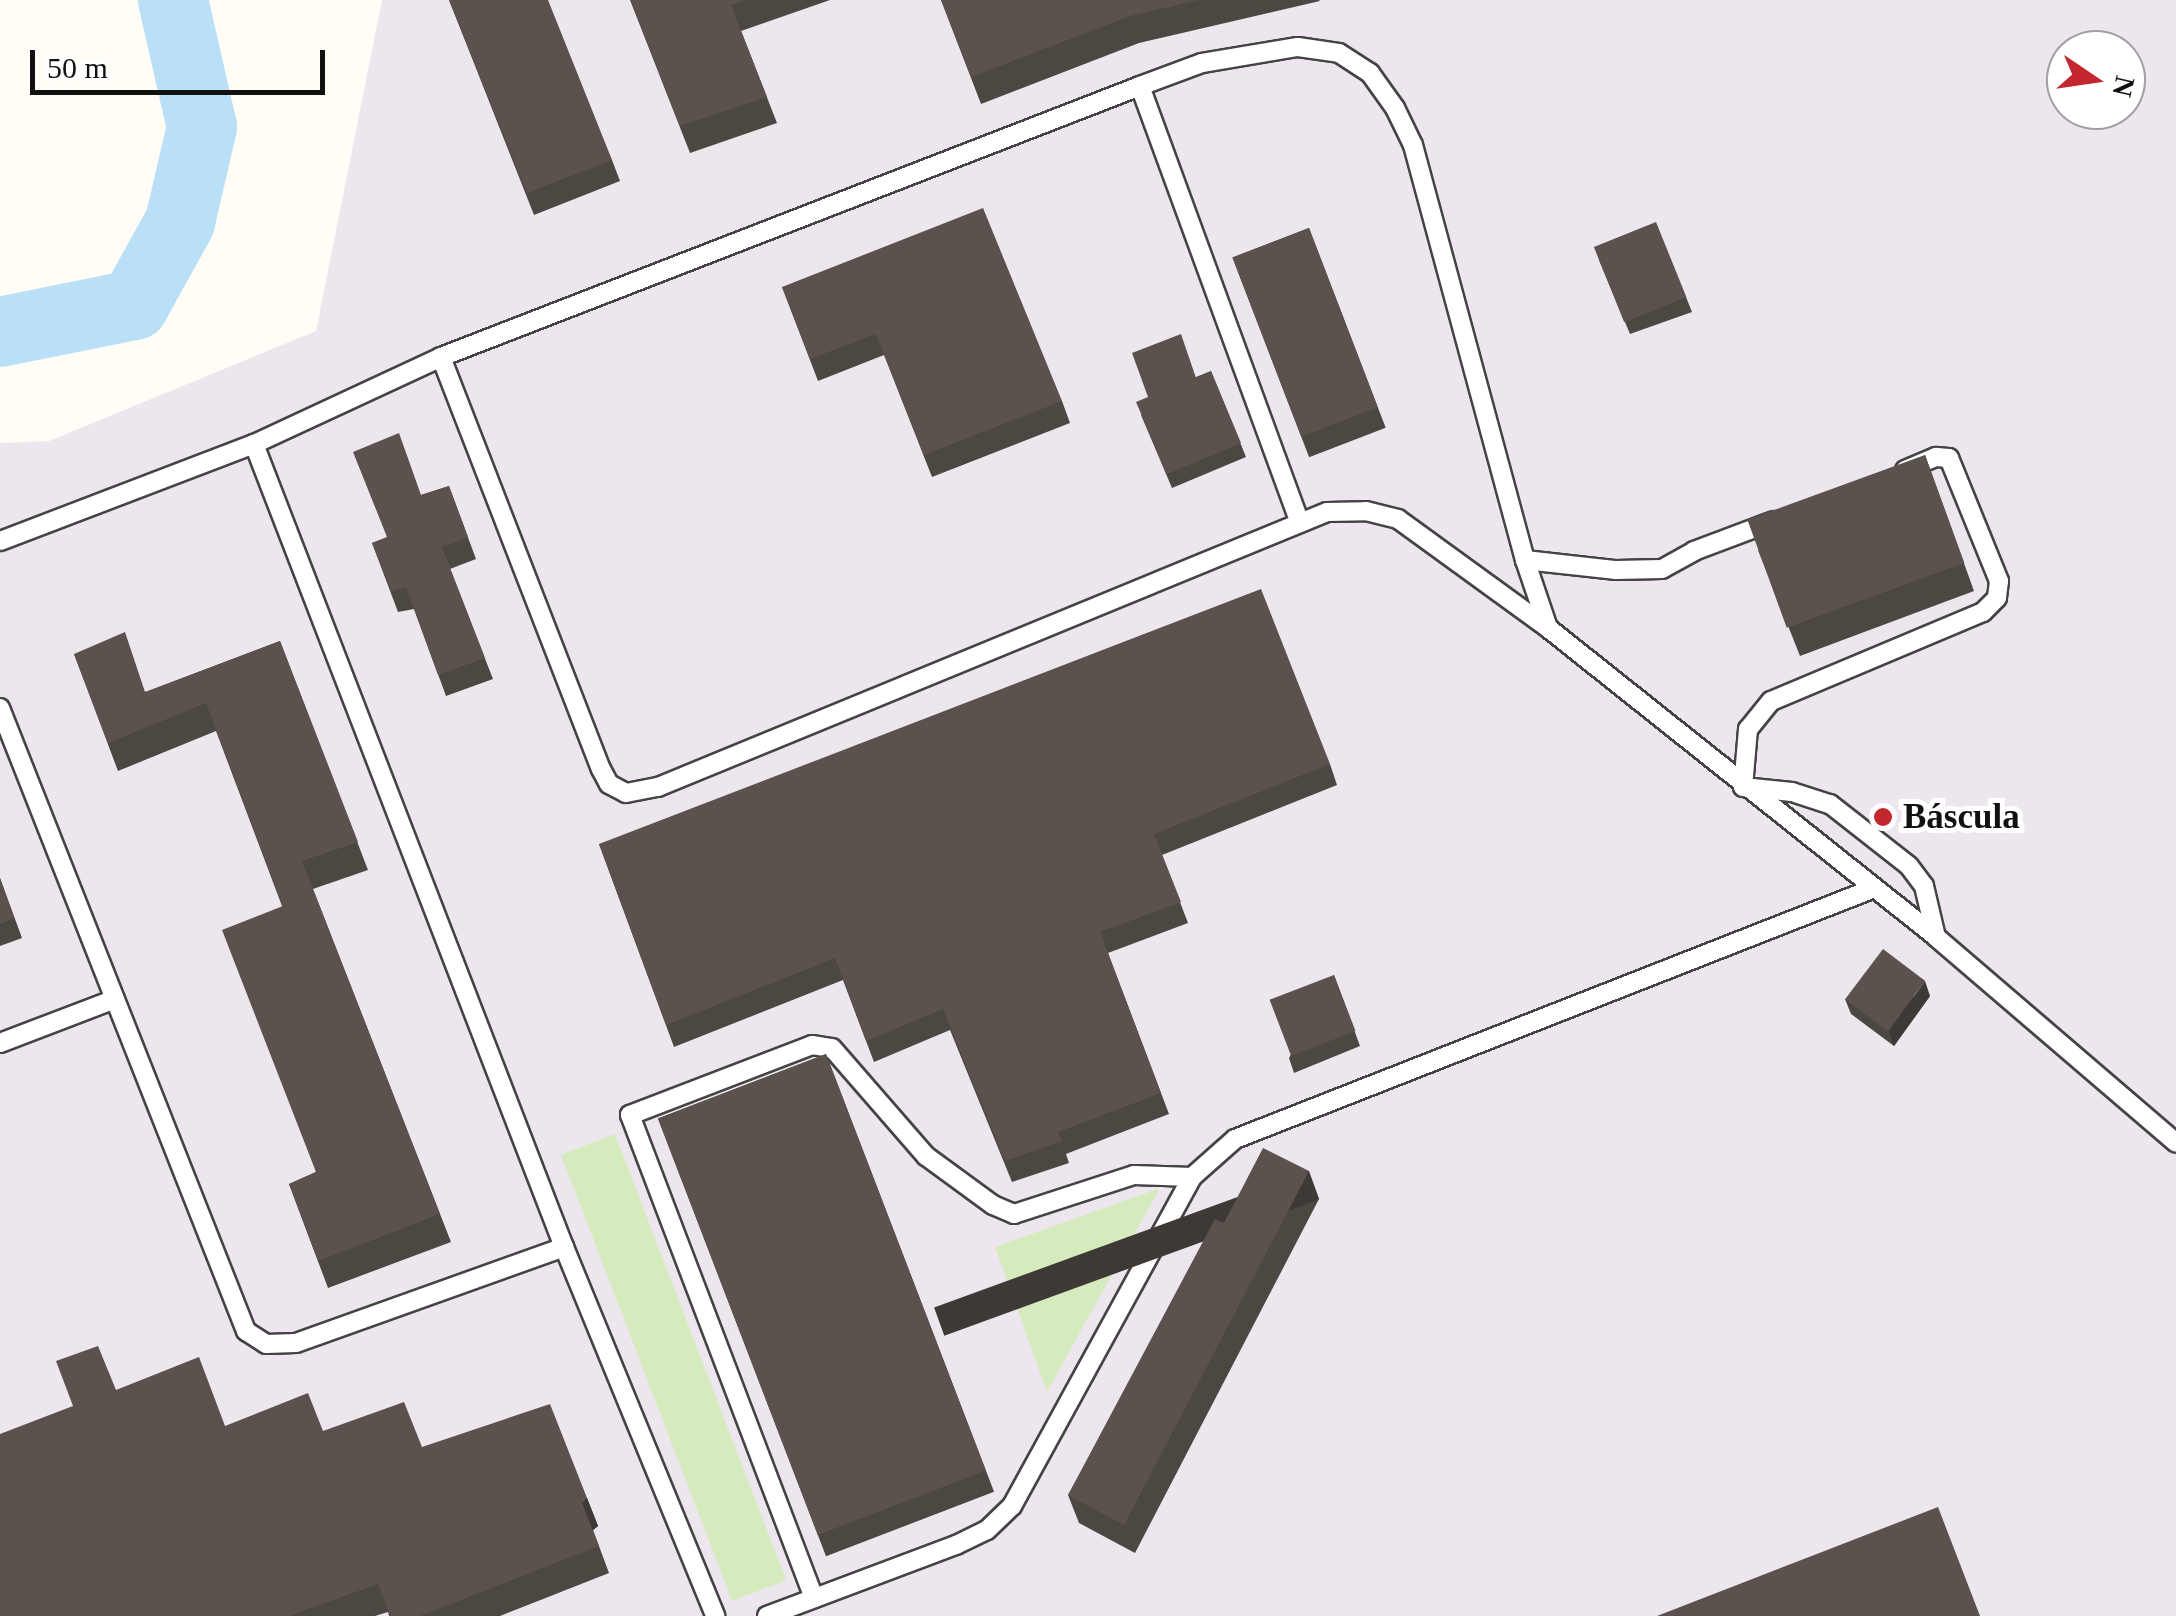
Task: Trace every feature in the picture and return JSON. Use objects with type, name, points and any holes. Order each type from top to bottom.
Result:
[{"type":"lane","points":[[0,541],[254,444],[441,357],[1140,86],[1202,63],[1298,47],[1339,53],[1370,73],[1395,108],[1413,145],[1524,560],[1548,628]]},
{"type":"lane","points":[[1140,86],[1300,523]]},
{"type":"lane","points":[[441,357],[601,769],[609,784],[626,793],[658,787],[1328,512],[1366,511],[1398,519],[1548,628],[1936,938],[2176,1143]]},
{"type":"lane","points":[[254,444],[564,1246],[715,1616]]},
{"type":"lane","points":[[1744,787],[1748,729],[1771,701],[1983,612],[1997,598],[1999,581],[1950,458],[1936,457],[1886,477]]},
{"type":"lane","points":[[1524,560],[1616,570],[1662,569],[1694,551],[1801,511]]},
{"type":"lane","points":[[0,708],[246,1331],[266,1344],[296,1343],[564,1246]]},
{"type":"lane","points":[[1744,787],[1792,792],[1830,804],[1909,866],[1924,886],[1936,938]]},
{"type":"lane","points":[[767,1616],[972,1538],[987,1530],[1012,1506],[1192,1177],[1235,1140],[1872,889]]},
{"type":"lane","points":[[0,1043],[115,1000]]},
{"type":"lane","points":[[814,1598],[630,1114],[812,1045],[832,1048],[926,1156],[993,1205],[1014,1214],[1134,1175],[1192,1177]]},
{"type":"shaded area","points":[[382,0],[2176,0],[2176,1616],[0,1616],[0,443],[49,441],[316,331]]},
{"type":"green space","points":[[615,1134],[786,1580],[732,1601],[561,1155]]},
{"type":"green space","points":[[1160,1188],[1047,1392],[995,1247]]},
{"type":"building","points":[[449,0],[548,0],[612,160],[527,193]]},
{"type":"building","points":[[631,0],[744,0],[731,5],[767,97],[680,126]]},
{"type":"building","points":[[941,0],[1198,0],[1130,16],[971,77]]},
{"type":"building","points":[[983,208],[1062,401],[924,455],[876,334],[810,359],[782,287]]},
{"type":"building","points":[[1656,222],[1686,297],[1624,322],[1594,247]]},
{"type":"building","points":[[1309,228],[1378,407],[1301,437],[1232,257]]},
{"type":"building","points":[[1181,334],[1196,378],[1211,371],[1241,443],[1167,474],[1136,402],[1148,397],[1132,353]]},
{"type":"building","points":[[399,433],[421,495],[449,486],[468,537],[442,547],[485,658],[438,675],[406,587],[391,591],[372,543],[387,537],[353,452]]},
{"type":"building","points":[[1925,455],[1964,563],[1787,628],[1747,520]]},
{"type":"building","points":[[1261,589],[1330,764],[1154,834],[1181,902],[1100,932],[1161,1093],[1058,1132],[1062,1141],[1005,1161],[943,1009],[866,1041],[835,958],[666,1025],[599,844]]},
{"type":"building","points":[[125,632],[145,692],[280,641],[358,842],[302,861],[440,1214],[318,1261],[289,1184],[316,1172],[222,930],[283,906],[206,703],[108,743],[74,654]]},
{"type":"building","points":[[0,878],[14,918],[0,924]]},
{"type":"building","points":[[1883,949],[1925,981],[1887,1031],[1845,999]]},
{"type":"building","points":[[1334,975],[1356,1031],[1291,1056],[1270,1000]]},
{"type":"building","points":[[826,1054],[986,1470],[818,1535],[658,1119]]},
{"type":"building","points":[[1263,1148],[1309,1171],[1124,1525],[1068,1495],[1215,1219],[1224,1223]]},
{"type":"building","points":[[98,1346],[116,1390],[199,1357],[225,1426],[308,1393],[323,1431],[404,1402],[422,1447],[550,1404],[587,1498],[582,1503],[599,1546],[420,1616],[390,1616],[378,1584],[289,1616],[0,1616],[0,1434],[73,1406],[56,1361]]},
{"type":"building","points":[[1938,1507],[1980,1616],[1657,1616]]},
{"type":"waterway","points":[[0,332],[134,305],[180,222],[202,127],[173,0]]},
{"type":"place","name":"Báscula","points":[[1883,817]]}]
